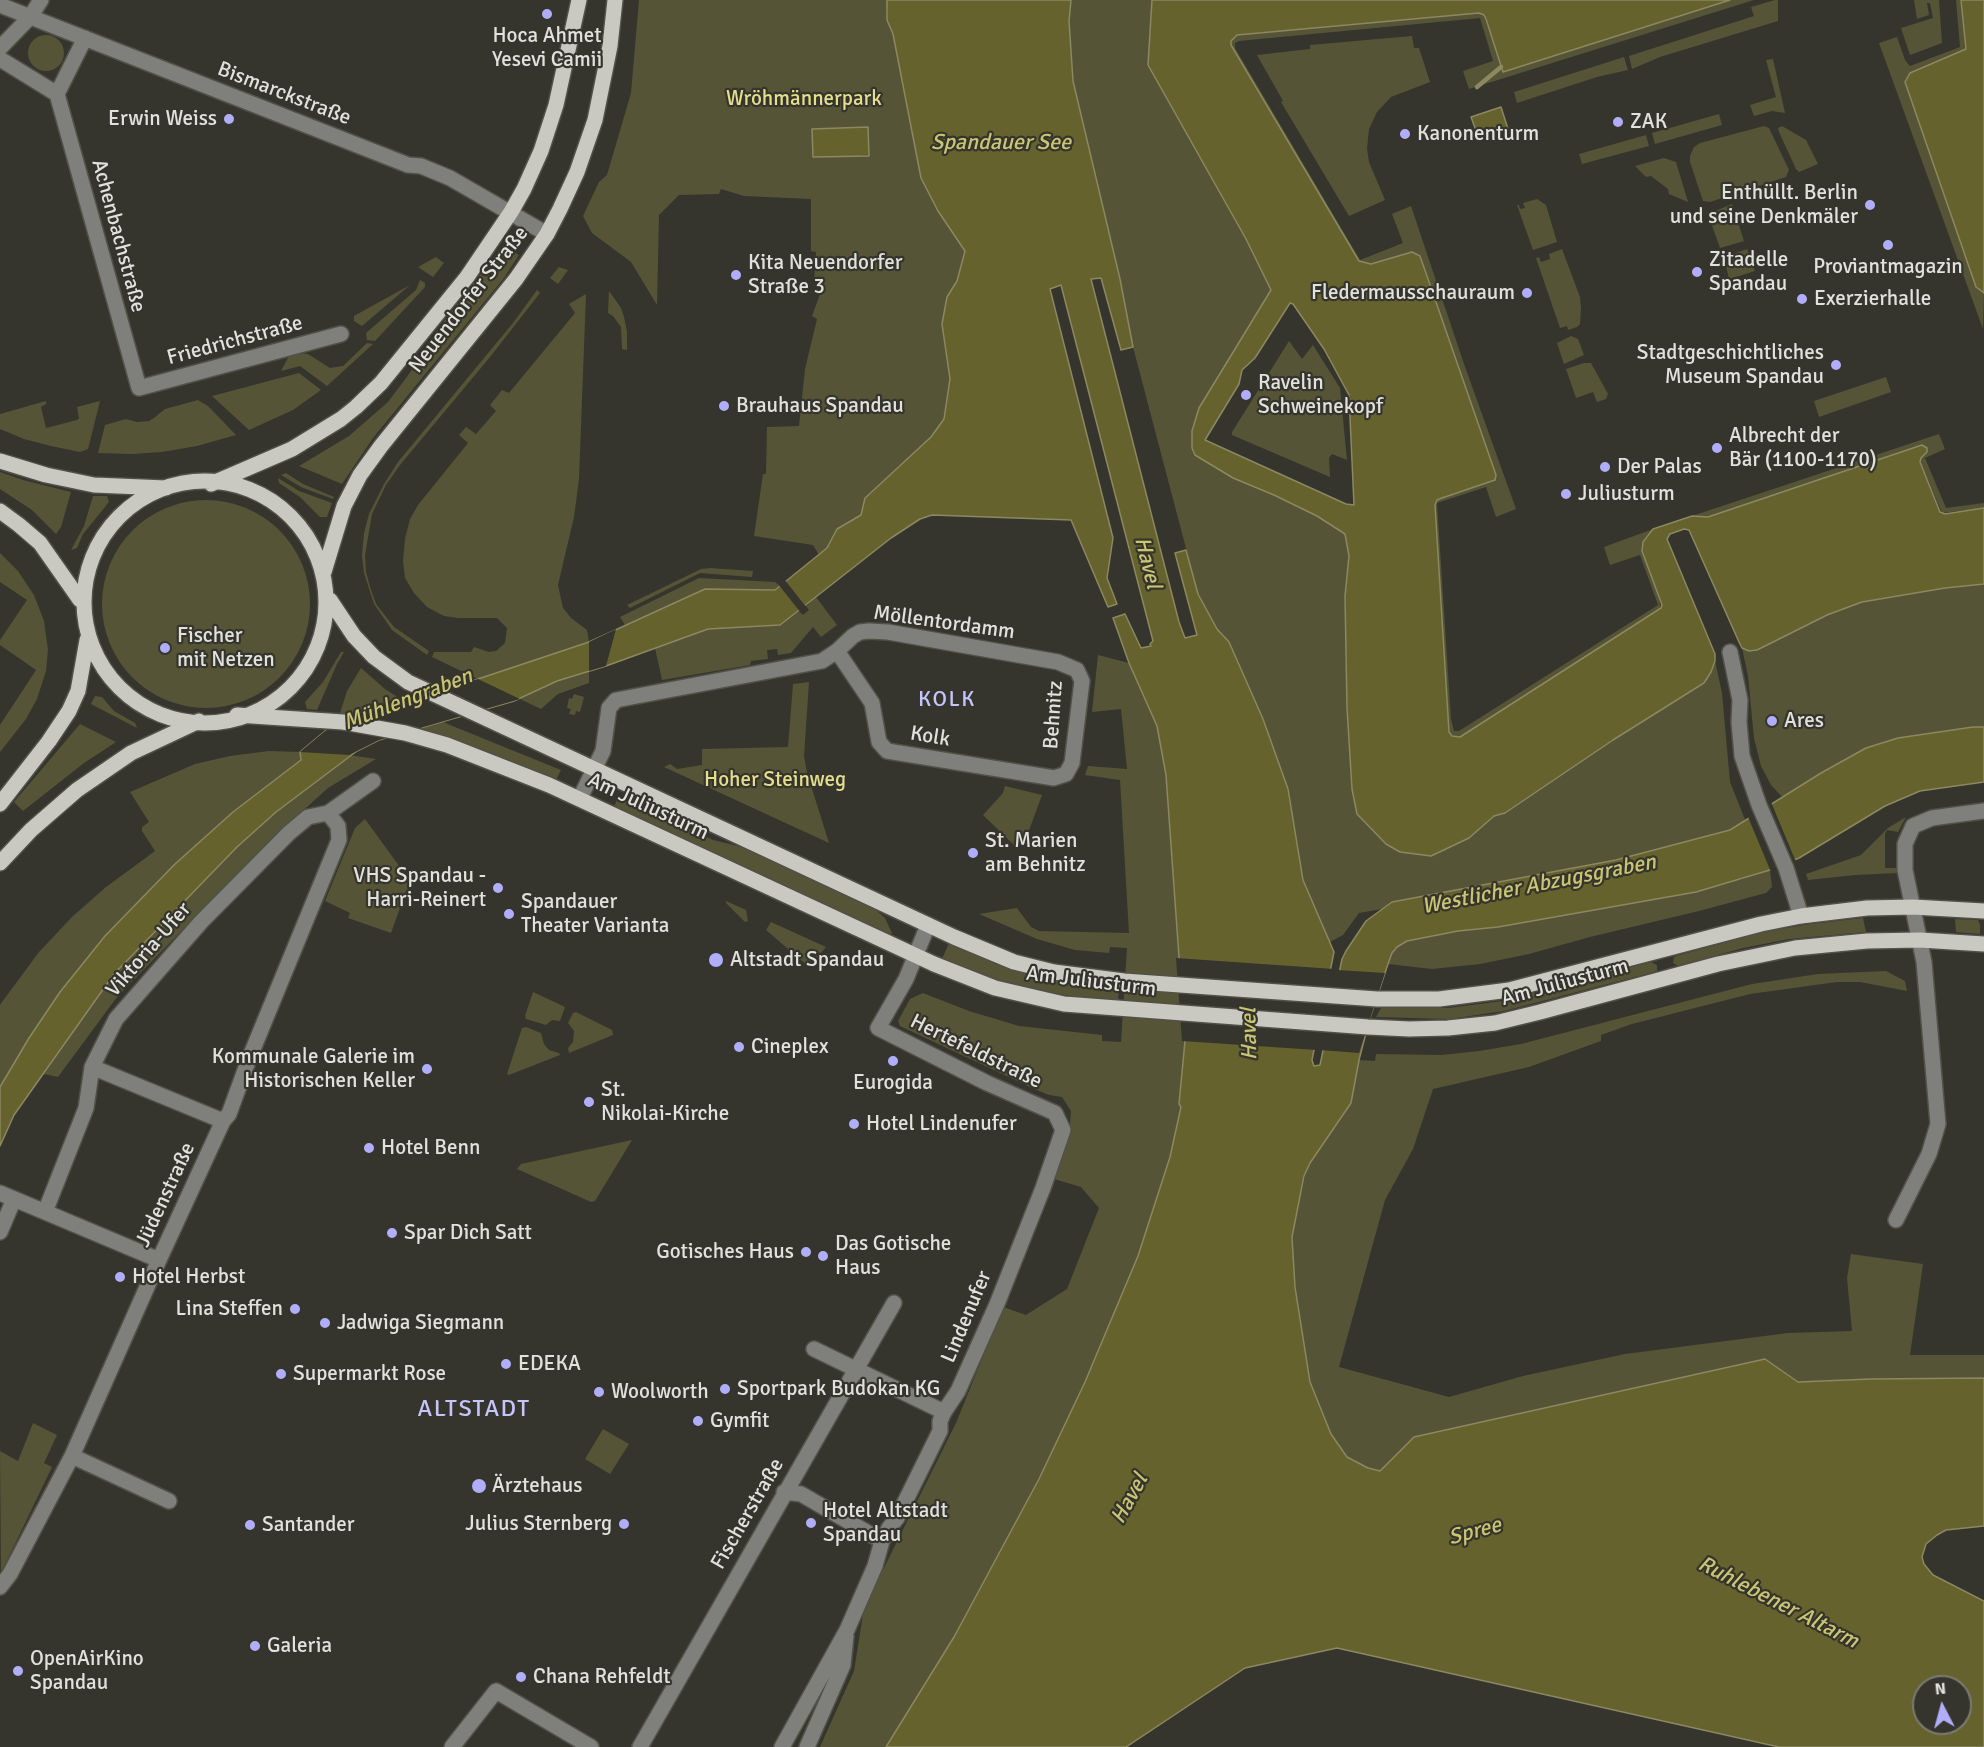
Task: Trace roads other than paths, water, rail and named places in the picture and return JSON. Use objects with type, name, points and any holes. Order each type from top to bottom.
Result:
[{"type":"main road","name":"Neuendorfer Straße","points":[[208,485],[292,449],[332,425],[356,407],[381,383],[467,277],[511,212],[534,168],[549,129],[564,73],[579,0]]},
{"type":"main road","name":"Neuendorfer Straße","points":[[324,572],[341,514],[360,475],[496,305],[547,234],[577,172],[595,120],[610,46],[615,0]]},
{"type":"main road","points":[[0,461],[46,475],[88,484],[175,488],[208,485],[249,490],[284,508],[298,522],[309,538],[324,572],[330,600],[330,614],[324,643],[305,676],[294,687],[274,700],[237,715],[202,720],[167,717],[146,710],[114,682],[87,640]]},
{"type":"main road","points":[[0,804],[49,741],[69,711],[78,691],[87,640],[80,600],[83,579],[90,559],[105,532],[123,514],[139,503],[175,488]]},
{"type":"main road","points":[[0,511],[40,543],[80,600]]},
{"type":"main road","name":"Am Juliusturm","points":[[330,600],[354,636],[374,657],[408,682],[429,693],[928,925],[995,955],[1038,969],[1087,978],[1124,981],[1377,999],[1439,999],[1509,990],[1761,924],[1801,916],[1868,908],[1913,907],[1984,912]]},
{"type":"main road","name":"Am Juliusturm","points":[[237,715],[343,722],[405,733],[447,745],[495,762],[580,798],[915,955],[969,978],[1024,996],[1064,1004],[1368,1027],[1428,1029],[1496,1023],[1769,952],[1867,941],[1920,940],[1984,944]]},
{"type":"main road","points":[[0,863],[31,831],[77,790],[131,753],[202,720]]},
{"type":"street","points":[[0,48],[30,16],[41,0]]},
{"type":"street","name":"Bismarckstraße","points":[[0,5],[408,165],[421,166],[450,178],[547,234]]},
{"type":"street","points":[[0,59],[57,94],[84,38]]},
{"type":"street","name":"Achenbachstraße","points":[[57,94],[139,388]]},
{"type":"street","name":"Friedrichstraße","points":[[139,388],[341,334]]},
{"type":"street","name":"Möllentordamm","points":[[594,770],[603,751],[609,708],[616,700],[822,661],[860,632],[888,632],[1058,662],[1077,670]]},
{"type":"street","name":"Kolk","points":[[837,651],[872,704],[879,742],[887,751],[1054,778],[1066,774],[1072,763]]},
{"type":"street","points":[[1730,652],[1740,700],[1742,756],[1759,805],[1786,868],[1801,916]]},
{"type":"street","name":"Behnitz","points":[[1072,763],[1082,681],[1077,670]]},
{"type":"street","points":[[580,798],[594,770]]},
{"type":"street","name":"Viktoria-Ufer","points":[[45,1212],[86,1108],[92,1067],[116,1019],[193,931],[289,833],[308,817],[328,813],[374,782]]},
{"type":"street","points":[[1896,1220],[1929,1154],[1938,1124],[1920,940],[1905,867],[1905,844],[1912,826],[1932,818],[1984,811]]},
{"type":"street","name":"Jüdenstraße","points":[[0,1587],[10,1574],[72,1456],[159,1260],[223,1121],[229,1114],[249,1059],[339,840],[338,826],[328,813]]},
{"type":"street","points":[[915,955],[928,925]]},
{"type":"street","name":"Hertefeldstraße","points":[[915,955],[906,979],[878,1028],[987,1083],[1055,1113]]},
{"type":"street","points":[[92,1067],[223,1121]]},
{"type":"street","name":"Lindenufer","points":[[782,1747],[846,1630],[874,1566],[882,1540],[897,1518],[940,1431],[940,1421],[944,1412],[958,1391],[997,1304],[1043,1188],[1063,1130],[1055,1113]]},
{"type":"street","points":[[0,1232],[7,1196],[159,1260]]},
{"type":"street","name":"Fischerstraße","points":[[640,1747],[894,1303]]},
{"type":"street","points":[[814,1349],[944,1412]]},
{"type":"street","points":[[72,1456],[169,1502]]},
{"type":"street","points":[[784,1492],[801,1494],[882,1540]]},
{"type":"street","name":"Lindenufer","points":[[807,1747],[843,1665],[846,1630]]},
{"type":"street","points":[[452,1747],[496,1691],[591,1747]]},
{"type":"water","points":[[887,0],[1071,0],[1069,21],[1073,81],[1120,279],[1133,347],[1121,350],[1101,278],[1091,279],[1179,622],[1185,638],[1197,635],[1175,553],[1186,550],[1198,594],[1217,629],[1229,642],[1263,719],[1288,789],[1303,880],[1334,952],[1312,1060],[1314,1066],[1320,1065],[1342,959],[1366,921],[1392,902],[1616,860],[1730,830],[1821,773],[1866,748],[1898,738],[1984,727],[1984,782],[1920,791],[1885,806],[1799,858],[1770,870],[1696,892],[1498,927],[1458,931],[1407,941],[1397,947],[1392,953],[1369,1021],[1351,1103],[1310,1163],[1304,1176],[1292,1237],[1295,1287],[1310,1382],[1331,1434],[1347,1457],[1368,1468],[1380,1471],[1414,1437],[1765,1359],[1798,1382],[1984,1378],[1984,1526],[1946,1530],[1926,1544],[1922,1557],[1924,1564],[1933,1575],[1984,1601],[1984,1747],[1779,1747],[1337,1648],[1245,1668],[1126,1747],[886,1747],[954,1637],[1039,1479],[1085,1382],[1138,1256],[1170,1157],[1181,1107],[1179,1104],[1185,1041],[1166,775],[1157,726],[1129,663],[1113,618],[1125,614],[1141,648],[1151,646],[1153,641],[1061,285],[1050,289],[1113,538],[1107,578],[1117,604],[1108,607],[1071,520],[932,515],[920,519],[891,538],[780,625],[708,629],[557,681],[514,701],[379,740],[357,751],[276,812],[237,847],[114,974],[14,1115],[0,1146],[0,1087],[60,992],[105,936],[175,864],[233,812],[301,760],[300,752],[325,731],[363,713],[478,679],[589,642],[705,589],[775,590],[827,548],[837,529],[861,515],[865,498],[931,437],[944,419],[950,379],[942,324],[947,297],[957,281],[965,251],[938,211],[921,178],[893,34],[887,20]]},
{"type":"water","points":[[1152,0],[1730,0],[1503,72],[1486,19],[1479,13],[1237,35],[1231,41],[1231,45],[1359,261],[1371,264],[1412,252],[1420,256],[1496,475],[1495,480],[1437,500],[1435,505],[1449,732],[1452,736],[1460,737],[1661,608],[1662,605],[1642,551],[1643,542],[1653,529],[1692,516],[1708,517],[1922,445],[1927,448],[1927,452],[1920,462],[1940,512],[1945,514],[1984,508],[1984,584],[1862,602],[1827,615],[1757,650],[1749,651],[1742,648],[1739,642],[1689,530],[1684,529],[1670,534],[1667,539],[1715,654],[1711,672],[1704,683],[1613,740],[1505,813],[1494,816],[1469,838],[1431,856],[1400,852],[1386,844],[1357,814],[1352,789],[1347,708],[1345,596],[1349,556],[1345,534],[1317,516],[1233,478],[1195,455],[1192,448],[1192,431],[1199,408],[1271,290],[1246,239],[1148,65]],"holes":[[[1290,303],[1293,304],[1324,349],[1349,395],[1354,505],[1346,504],[1205,440],[1239,384],[1242,370],[1255,358]]]},
{"type":"water","points":[[1961,0],[1984,0],[1984,293],[1976,287],[1905,82],[1910,73],[1966,49]]},
{"type":"water","points":[[1501,107],[1508,129],[1479,139],[1471,117]]},
{"type":"water","points":[[868,127],[869,156],[813,157],[812,129]]},
{"type":"waterway","points":[[1477,87],[1501,67]]},
{"type":"place","name":"Hoca Ahmet Yesevi Camii","points":[[547,14]]},
{"type":"place","name":"Erwin Weiss","points":[[229,119]]},
{"type":"place","name":"ZAK","points":[[1618,122]]},
{"type":"place","name":"Kanonenturm","points":[[1405,134]]},
{"type":"place","name":"Enthüllt. Berlin und seine Denkmäler","points":[[1870,205]]},
{"type":"place","name":"Proviantmagazin","points":[[1888,245]]},
{"type":"place","name":"Zitadelle Spandau","points":[[1697,272]]},
{"type":"place","name":"Kita Neuendorfer Straße 3","points":[[736,275]]},
{"type":"place","name":"Fledermausschauraum","points":[[1527,293]]},
{"type":"place","name":"Exerzierhalle","points":[[1802,299]]},
{"type":"place","name":"Stadtgeschichtliches Museum Spandau","points":[[1836,365]]},
{"type":"place","name":"Ravelin Schweinekopf","points":[[1246,395]]},
{"type":"place","name":"Brauhaus Spandau","points":[[724,406]]},
{"type":"place","name":"Albrecht der Bär (1100-1170)","points":[[1717,448]]},
{"type":"place","name":"Der Palas","points":[[1605,467]]},
{"type":"place","name":"Juliusturm","points":[[1566,494]]},
{"type":"place","name":"Fischer mit Netzen","points":[[165,648]]},
{"type":"place","name":"Ares","points":[[1772,721]]},
{"type":"place","name":"St. Marien am Behnitz","points":[[973,853]]},
{"type":"place","name":"VHS Spandau - Harri-Reinert","points":[[498,888]]},
{"type":"place","name":"Spandauer Theater Varianta","points":[[509,914]]},
{"type":"place","name":"Altstadt Spandau","points":[[716,960]]},
{"type":"place","name":"Cineplex","points":[[739,1047]]},
{"type":"place","name":"Eurogida","points":[[893,1061]]},
{"type":"place","name":"Kommunale Galerie im Historischen Keller","points":[[427,1069]]},
{"type":"place","name":"St. Nikolai-Kirche","points":[[589,1102]]},
{"type":"place","name":"Hotel Lindenufer","points":[[854,1124]]},
{"type":"place","name":"Hotel Benn","points":[[369,1148]]},
{"type":"place","name":"Spar Dich Satt","points":[[392,1233]]},
{"type":"place","name":"Gotisches Haus","points":[[806,1252]]},
{"type":"place","name":"Das Gotische Haus","points":[[823,1256]]},
{"type":"place","name":"Hotel Herbst","points":[[120,1277]]},
{"type":"place","name":"Lina Steffen","points":[[295,1309]]},
{"type":"place","name":"Jadwiga Siegmann","points":[[325,1323]]},
{"type":"place","name":"EDEKA","points":[[506,1364]]},
{"type":"place","name":"Supermarkt Rose","points":[[281,1374]]},
{"type":"place","name":"Sportpark Budokan KG","points":[[725,1389]]},
{"type":"place","name":"Woolworth","points":[[599,1392]]},
{"type":"place","name":"Gymfit","points":[[698,1421]]},
{"type":"place","name":"Ärztehaus","points":[[479,1486]]},
{"type":"place","name":"Hotel Altstadt Spandau","points":[[811,1523]]},
{"type":"place","name":"Julius Sternberg","points":[[624,1524]]},
{"type":"place","name":"Santander","points":[[250,1525]]},
{"type":"place","name":"Galeria","points":[[255,1646]]},
{"type":"place","name":"OpenAirKino Spandau","points":[[18,1671]]},
{"type":"place","name":"Chana Rehfeldt","points":[[521,1677]]},
{"type":"district","name":"KOLK","points":[[947,700]]},
{"type":"district","name":"ALTSTADT","points":[[474,1410]]},
{"type":"park label","name":"Wröhmännerpark","points":[[804,99]]},
{"type":"park label","name":"Hoher Steinweg","points":[[775,780]]},
{"type":"water label","name":"Spandauer See","points":[[1001,143]]},
{"type":"water label","name":"Havel","points":[[1147,563]]},
{"type":"water label","name":"Mühlengraben","points":[[408,700]]},
{"type":"water label","name":"Westlicher Abzugsgraben","points":[[1539,885]]},
{"type":"water label","name":"Havel","points":[[1250,1034]]},
{"type":"water label","name":"Havel","points":[[1130,1499]]},
{"type":"water label","name":"Spree","points":[[1475,1532]]},
{"type":"water label","name":"Ruhlebener Altarm","points":[[1778,1603]]}]
